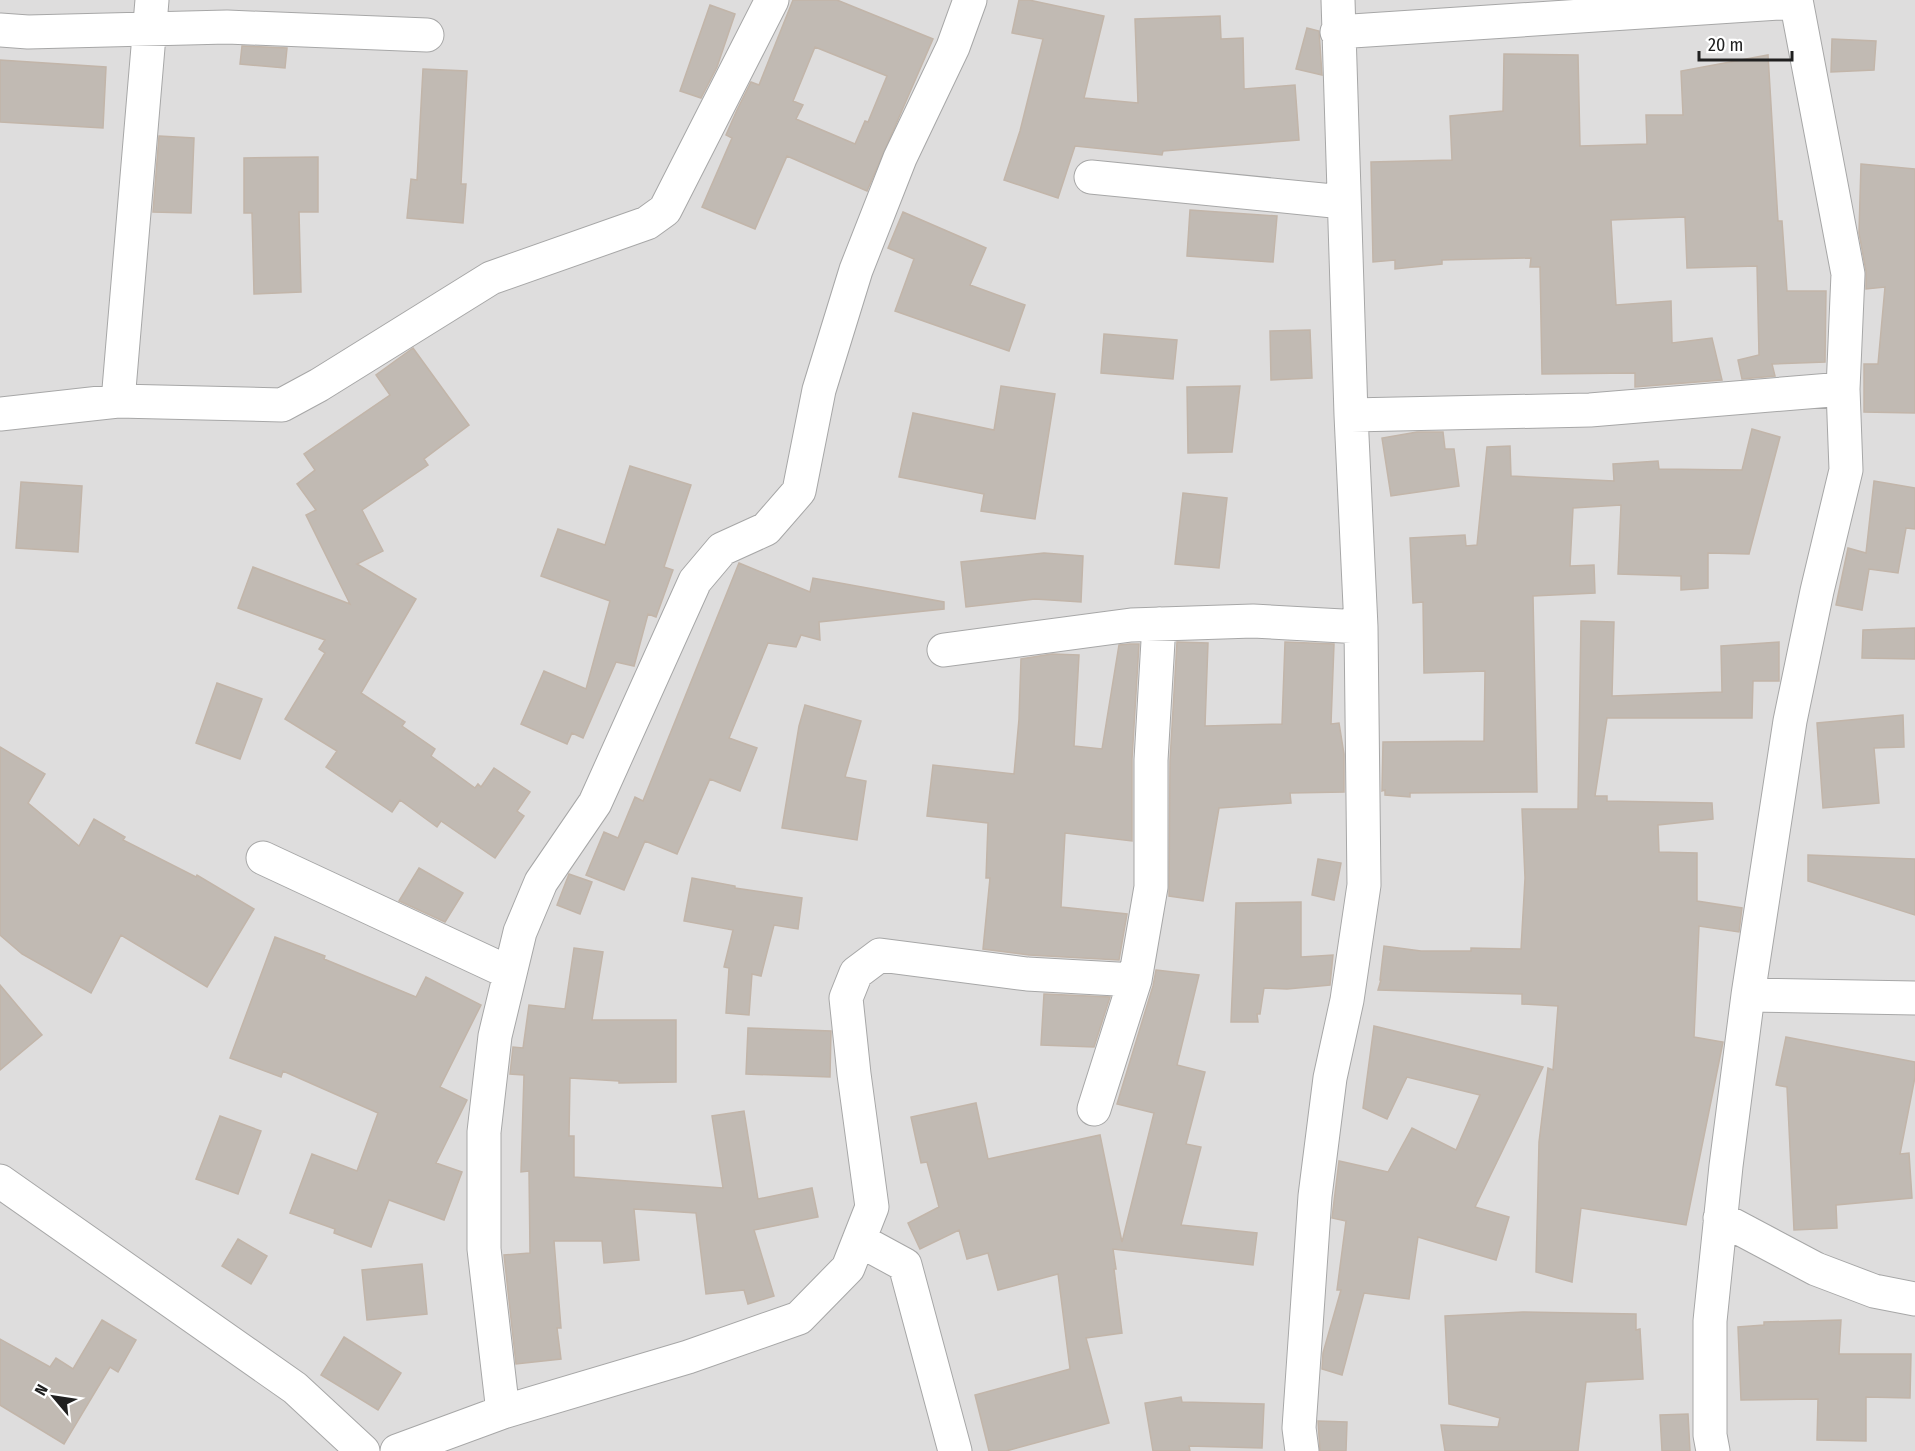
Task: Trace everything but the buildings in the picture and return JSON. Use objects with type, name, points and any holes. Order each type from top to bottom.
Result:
[{"type":"street","points":[[0,414],[118,401],[282,405],[319,385],[491,278],[647,223],[665,210],[772,0]]},
{"type":"street","points":[[503,1412],[484,1249],[484,1132],[495,1036],[520,932],[541,882],[595,803],[695,581],[722,549],[766,529],[799,491],[819,390],[856,270],[900,158],[953,47],[970,0]]},
{"type":"street","points":[[1302,1451],[1299,1428],[1315,1196],[1330,1078],[1347,1000],[1364,885],[1361,627],[1343,202],[1338,0]]},
{"type":"street","points":[[1337,32],[1796,1],[1848,274],[1843,389],[1846,470],[1817,591],[1790,721],[1748,996],[1720,1218],[1710,1322],[1710,1435],[1713,1451]]},
{"type":"street","points":[[118,401],[150,14]]},
{"type":"street","points":[[0,30],[28,32],[150,14],[227,27],[428,35]]},
{"type":"street","points":[[1091,177],[1343,202]]},
{"type":"street","points":[[1351,415],[1590,410],[1843,389]]},
{"type":"street","points":[[944,650],[1131,625],[1253,621],[1361,627]]},
{"type":"street","points":[[1094,1109],[1136,980],[1151,887],[1150,760],[1159,624]]},
{"type":"street","points":[[263,858],[510,973]]},
{"type":"street","points":[[397,1451],[503,1412],[688,1357],[799,1318],[848,1268],[872,1207],[846,998],[856,973],[880,955],[1027,974],[1136,980]]},
{"type":"street","points":[[1748,996],[1915,998]]},
{"type":"street","points":[[0,1181],[295,1388],[363,1451]]},
{"type":"street","points":[[1720,1218],[1816,1269],[1874,1291],[1915,1299]]},
{"type":"street","points":[[859,1240],[905,1265],[955,1451]]},
{"type":"shaded area","points":[[0,0],[1915,0],[1915,1451],[0,1451]]}]
